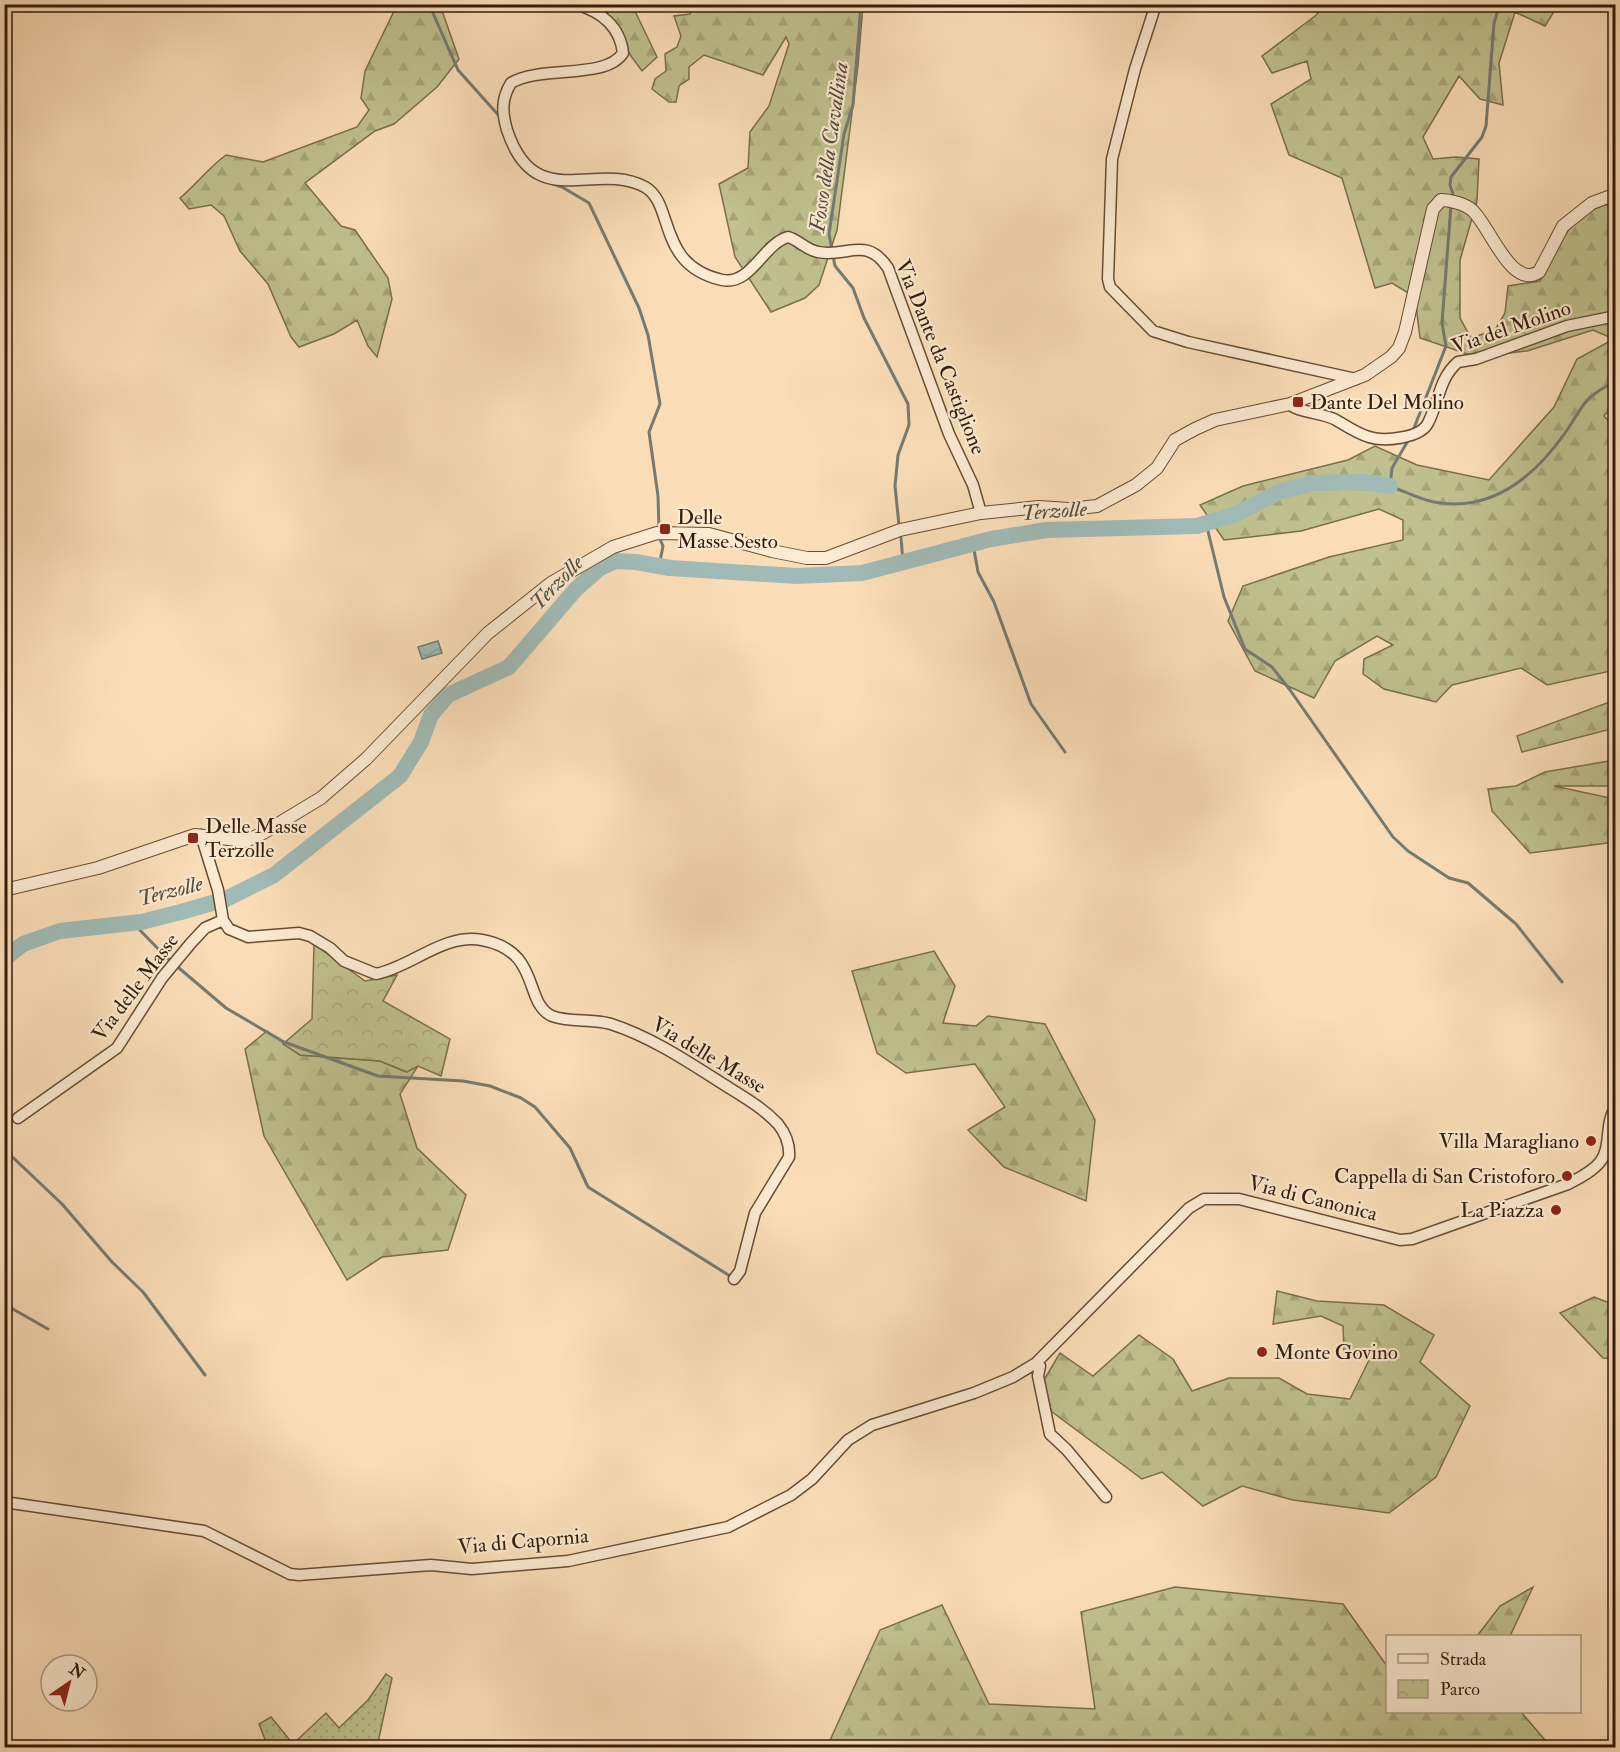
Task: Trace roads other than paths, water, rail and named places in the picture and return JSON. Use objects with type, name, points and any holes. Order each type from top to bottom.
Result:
[{"type":"street","name":"Via Dante da Castiglione","points":[[575,4],[595,11],[611,23],[618,33],[623,53],[618,62],[604,67],[534,73],[511,83],[502,104],[505,122],[516,152],[523,161],[554,180],[618,181],[647,188],[654,194],[669,238],[686,261],[701,272],[722,280],[732,281],[744,275],[779,240],[793,238],[820,253],[868,250],[879,257],[888,268],[949,434],[973,485],[981,513]]},
{"type":"street","points":[[1156,4],[1132,79],[1112,159],[1108,279],[1110,287],[1153,332],[1356,379]]},
{"type":"street","points":[[4,890],[98,868],[201,835],[246,841],[321,798],[366,759],[488,633],[551,583],[613,547],[657,533],[682,532],[708,534],[807,558],[826,558],[900,530],[981,513],[1040,507],[1070,509],[1097,506],[1136,485],[1157,468],[1175,440],[1195,429],[1215,420],[1290,404],[1356,379],[1382,365],[1399,348],[1413,306],[1433,209],[1441,200],[1472,210],[1511,265],[1520,275],[1526,276],[1539,272],[1563,226],[1592,203],[1616,194]]},
{"type":"street","name":"Via del Molino","points":[[1290,404],[1294,409],[1330,416],[1369,438],[1394,439],[1423,431],[1428,424],[1443,380],[1458,362],[1476,359],[1567,326],[1616,316]]},
{"type":"street","points":[[201,835],[218,890],[223,919]]},
{"type":"street","name":"Via delle Masse","points":[[18,1118],[117,1048],[162,978],[205,928],[223,919],[229,929],[242,936],[299,933],[310,936],[330,948],[344,961],[376,974],[450,943],[482,940],[497,945],[518,958],[525,966],[538,999],[550,1015],[610,1024],[646,1038],[762,1109],[786,1136],[790,1146],[789,1157],[755,1213],[740,1270],[734,1279]]},
{"type":"street","name":"Via di Canonica","points":[[1012,1377],[1036,1363],[1189,1208],[1204,1199],[1239,1199],[1400,1240],[1412,1239],[1568,1184],[1588,1172],[1601,1160],[1607,1128],[1616,1107]]},
{"type":"street","points":[[1036,1363],[1040,1366],[1038,1376],[1050,1434],[1067,1450],[1106,1497]]},
{"type":"street","name":"Via di Capornia","points":[[4,1502],[204,1531],[290,1574],[299,1575],[431,1565],[472,1569],[568,1561],[728,1527],[791,1495],[812,1479],[848,1440],[872,1425],[974,1393],[1012,1377]]},
{"type":"water","points":[[438,641],[442,653],[422,659],[418,647]]},
{"type":"waterway","points":[[429,4],[458,70],[501,118]]},
{"type":"waterway","name":"Fosso della Cavallina","points":[[861,4],[853,105],[844,134],[829,234],[835,266],[853,288],[864,318],[908,404],[909,425],[898,455],[895,486],[899,525]]},
{"type":"waterway","points":[[1453,194],[1450,185],[1451,177],[1482,137],[1486,126],[1494,23],[1500,4]]},
{"type":"waterway","points":[[541,180],[562,187],[589,203],[639,308],[648,335],[660,404],[649,432],[658,496],[659,530]]},
{"type":"waterway","points":[[1414,428],[1446,346],[1442,323],[1451,205]]},
{"type":"waterway","points":[[1409,439],[1392,468],[1390,486],[1434,502],[1455,504],[1492,497],[1525,477],[1539,464],[1553,449],[1590,398],[1616,381]]},
{"type":"waterway","name":"Terzolle","points":[[4,959],[23,944],[60,931],[141,922],[181,912],[226,899],[274,875],[400,776],[421,742],[431,715],[448,695],[509,667],[576,589],[600,568],[616,561],[670,568],[797,576],[862,573],[991,539],[1047,530],[1197,526],[1236,514],[1279,492],[1313,483],[1363,482],[1390,486]]},
{"type":"waterway","points":[[1206,523],[1224,597],[1245,649],[1272,667],[1393,837],[1408,851],[1449,878],[1468,883],[1516,924],[1562,982]]},
{"type":"waterway","points":[[659,537],[663,546],[659,566]]},
{"type":"waterway","name":"Fosso della Cavallina","points":[[901,538],[903,562]]},
{"type":"waterway","points":[[973,544],[978,572],[994,602],[1031,704],[1065,752]]},
{"type":"waterway","points":[[133,923],[166,957],[226,1008],[284,1042],[378,1076],[463,1081],[490,1086],[521,1098],[535,1107],[570,1148],[588,1187],[730,1276]]},
{"type":"waterway","points":[[4,1149],[62,1204],[112,1262],[143,1292],[205,1375]]},
{"type":"waterway","points":[[4,1304],[48,1329]]},
{"type":"place","name":"Dante Del Molino","points":[[1298,402]]},
{"type":"place","name":"Delle Masse Sesto","points":[[665,529]]},
{"type":"place","name":"Delle Masse Terzolle","points":[[193,838]]},
{"type":"place","name":"Villa Maragliano","points":[[1591,1141]]},
{"type":"place","name":"Cappella di San Cristoforo","points":[[1567,1176]]},
{"type":"place","name":"La Piazza","points":[[1556,1210]]},
{"type":"place","name":"Monte Govino","points":[[1262,1352]]}]
